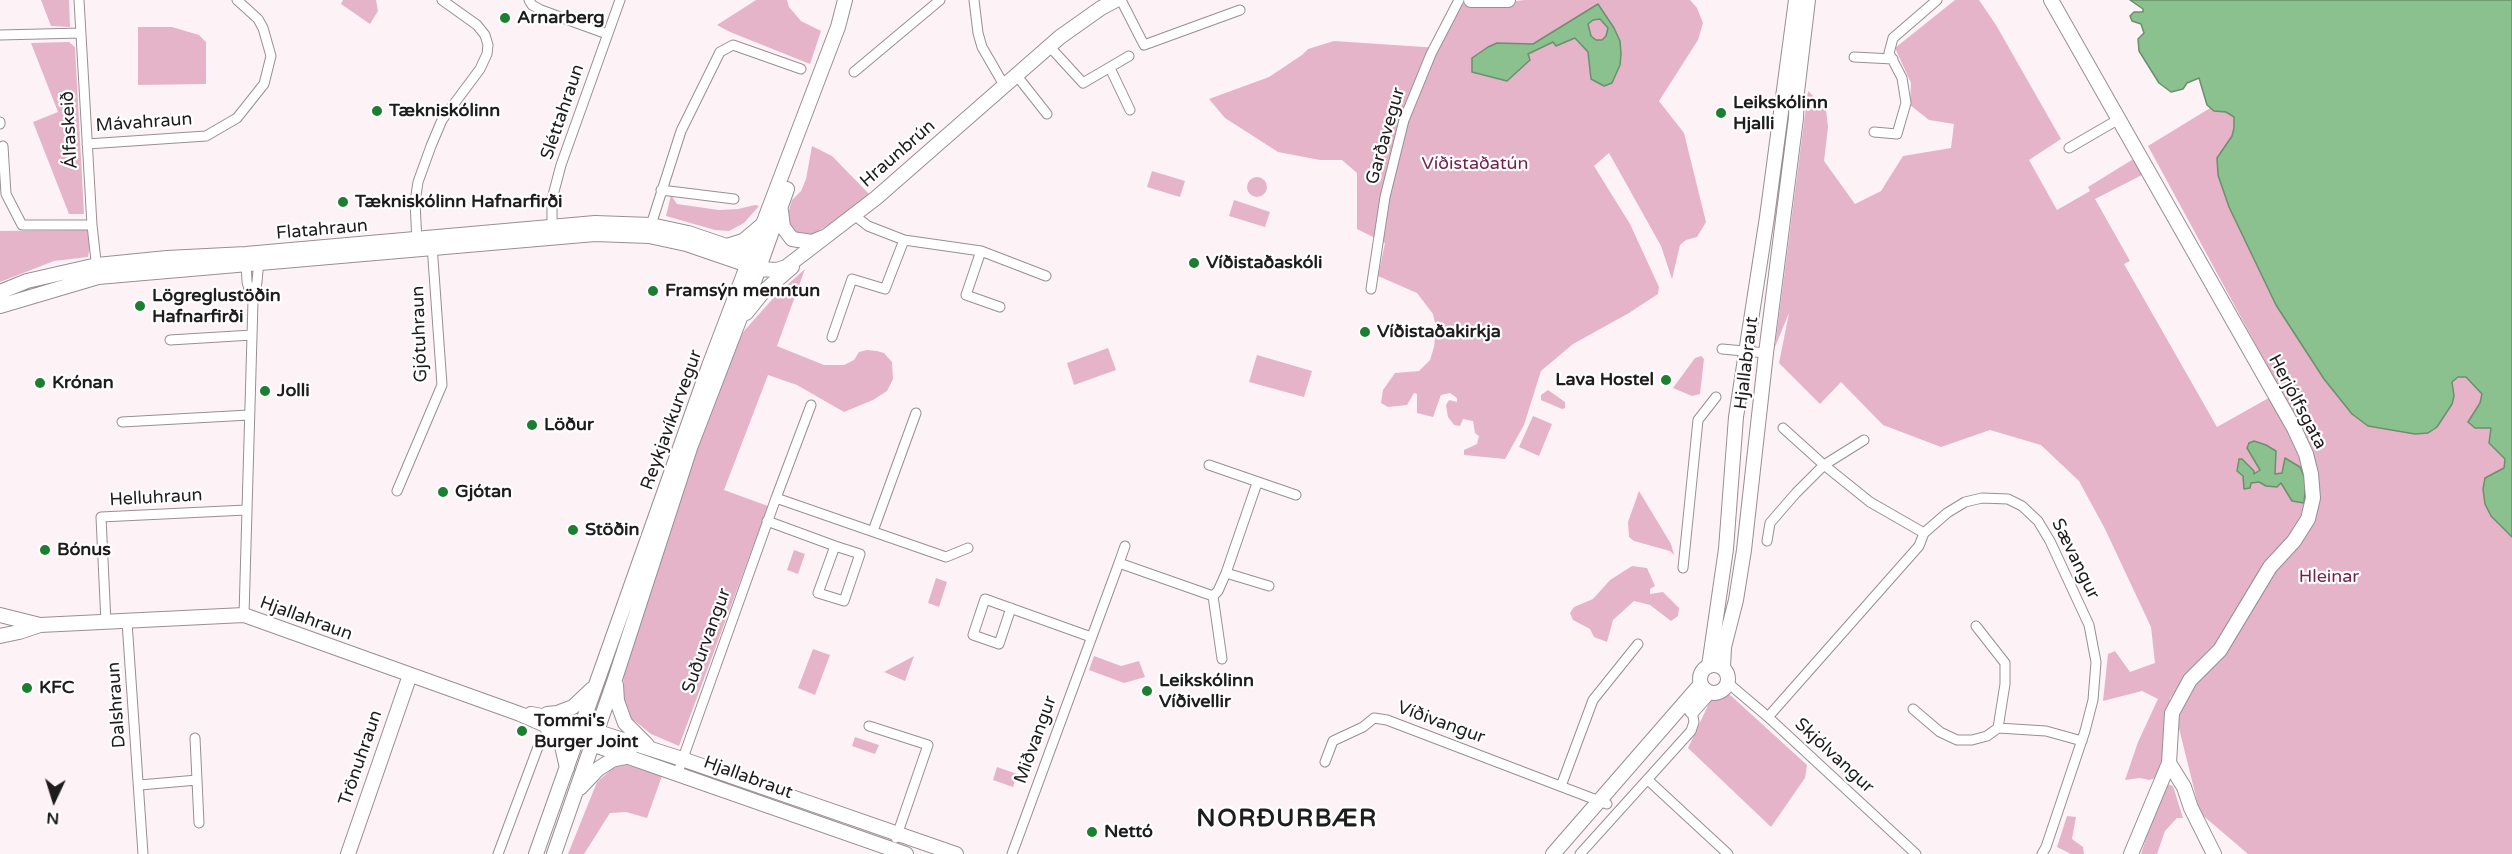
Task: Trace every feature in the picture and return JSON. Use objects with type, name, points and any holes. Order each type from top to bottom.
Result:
[{"type":"main road","name":"Reykjavíkurvegur","points":[[554,854],[615,679],[668,512],[735,329],[764,224],[838,27],[845,0]]},
{"type":"main road","name":"Reykjavíkurvegur","points":[[536,854],[740,285],[755,262],[781,207],[853,0]]},
{"type":"main road","name":"Hraunbrún","points":[[755,262],[769,270],[786,267],[802,257],[854,216],[1050,46],[1081,22],[1116,0]]},
{"type":"main road","points":[[1471,0],[1508,0]]},
{"type":"main road","points":[[1795,60],[1796,0]]},
{"type":"main road","points":[[1795,60],[1808,0]]},
{"type":"main road","name":"Herjólfsgata","points":[[2051,0],[2294,428],[2309,463],[2313,486],[2311,509],[2301,532],[2270,567],[2220,650],[2190,680],[2182,692],[2172,713],[2169,763],[2131,854]]},
{"type":"main road","name":"Hjallabraut","points":[[1716,667],[1736,417],[1795,60]]},
{"type":"main road","name":"Hjallabraut","points":[[1716,667],[1724,647],[1736,600],[1744,550],[1796,118],[1795,60]]},
{"type":"main road","points":[[781,207],[783,227],[792,239],[812,242],[826,237]]},
{"type":"main road","points":[[740,285],[723,251],[743,241],[764,224]]},
{"type":"main road","name":"Flatahraun","points":[[0,292],[27,281],[97,271],[552,232],[595,234],[650,230],[755,262]]},
{"type":"main road","points":[[735,329],[763,292],[802,257]]},
{"type":"main road","name":"Flatahraun","points":[[0,306],[97,271]]},
{"type":"main road","points":[[0,615],[40,625]]},
{"type":"main road","name":"Hjallahraun","points":[[0,636],[19,633],[40,625],[243,615],[579,733]]},
{"type":"main road","points":[[1553,854],[1692,711],[1704,689],[1702,671],[1716,667],[1728,676],[1728,683],[1722,691],[1704,689]]},
{"type":"main road","name":"Trönuhraun","points":[[348,854],[410,675]]},
{"type":"main road","points":[[615,679],[617,700],[626,723],[650,749]]},
{"type":"main road","points":[[534,718],[573,707],[597,683]]},
{"type":"main road","points":[[1561,854],[1704,689]]},
{"type":"main road","points":[[534,718],[556,737],[567,769]]},
{"type":"main road","name":"Hjallabraut","points":[[579,733],[650,749],[680,765],[891,851],[906,854]]},
{"type":"main road","name":"Hjallabraut","points":[[595,738],[632,756],[680,765],[898,833],[956,854]]},
{"type":"main road","points":[[575,794],[597,769],[612,760],[632,756]]},
{"type":"main road","points":[[2169,763],[2184,787],[2190,808],[2214,854]]},
{"type":"street","name":"Álfaskeið","points":[[79,0],[92,225],[97,271]]},
{"type":"street","name":"Mávahraun","points":[[87,144],[206,136],[237,118],[264,84],[271,56],[258,19],[237,0]]},
{"type":"street","points":[[417,245],[415,202],[418,182],[442,120],[480,69],[487,54],[488,45],[481,30],[442,0]]},
{"type":"street","points":[[530,0],[532,5],[541,10],[607,34]]},
{"type":"street","name":"Sléttahraun","points":[[552,232],[552,200],[561,165],[620,0]]},
{"type":"street","points":[[854,72],[940,0]]},
{"type":"street","points":[[974,0],[982,47],[1004,85]]},
{"type":"street","points":[[1121,0],[1144,45],[1240,10]]},
{"type":"street","name":"Garðavegur","points":[[1371,289],[1385,197],[1402,127],[1431,54],[1459,0]]},
{"type":"street","points":[[1874,132],[1897,134],[1906,103],[1902,78],[1889,53],[1893,38],[1937,0]]},
{"type":"street","points":[[0,34],[81,33]]},
{"type":"street","points":[[650,230],[681,131],[720,52],[734,45],[801,69]]},
{"type":"street","points":[[1050,46],[1083,83],[1129,56]]},
{"type":"street","points":[[1854,57],[1893,59]]},
{"type":"street","points":[[1110,68],[1130,110]]},
{"type":"street","points":[[1017,76],[1047,114]]},
{"type":"street","points":[[2069,148],[2119,118]]},
{"type":"street","points":[[3,146],[6,194],[22,225],[92,225]]},
{"type":"street","points":[[661,190],[734,200]]},
{"type":"street","points":[[854,216],[868,226],[904,240],[981,251],[1046,276]]},
{"type":"street","points":[[832,337],[852,279],[885,289],[904,240]]},
{"type":"street","name":"Gjótuhraun","points":[[397,491],[442,385],[432,244]]},
{"type":"street","points":[[981,251],[966,295],[1000,307]]},
{"type":"street","points":[[243,615],[253,301],[247,282],[252,259]]},
{"type":"street","points":[[170,340],[252,335]]},
{"type":"street","points":[[1722,349],[1766,353]]},
{"type":"street","points":[[1683,568],[1698,420],[1716,397]]},
{"type":"street","name":"Suðurvangur","points":[[680,765],[767,521],[812,405]]},
{"type":"street","points":[[873,531],[916,413]]},
{"type":"street","points":[[122,422],[249,415]]},
{"type":"street","points":[[1783,428],[1824,465],[1870,501],[1924,533]]},
{"type":"street","points":[[1767,541],[1770,524],[1778,512],[1824,465],[1864,440]]},
{"type":"street","points":[[1209,465],[1296,495]]},
{"type":"street","points":[[1222,659],[1213,597],[1226,573],[1257,483]]},
{"type":"street","points":[[776,498],[946,557],[968,548]]},
{"type":"street","name":"Sævangur","points":[[1768,717],[1896,572],[1918,546],[1924,533],[1955,507],[1973,499],[2008,499],[2022,506],[2038,521],[2050,541],[2089,625],[2096,662],[2096,683],[2082,741],[2042,854]]},
{"type":"street","name":"Helluhraun","points":[[106,623],[101,517],[246,510]]},
{"type":"street","points":[[767,521],[860,554],[844,601],[818,592],[835,546]]},
{"type":"street","name":"Miðvangur","points":[[1012,854],[1125,546]]},
{"type":"street","points":[[1119,563],[1213,597]]},
{"type":"street","points":[[1226,573],[1269,586]]},
{"type":"street","points":[[1011,608],[999,644],[973,635],[986,599],[1011,608],[1091,637]]},
{"type":"street","name":"Dalshraun","points":[[127,622],[143,854]]},
{"type":"street","points":[[1976,626],[2005,663],[2005,684],[1998,728]]},
{"type":"street","points":[[1561,786],[1593,700],[1638,644]]},
{"type":"street","name":"Skjólvangur","points":[[1728,683],[1916,854]]},
{"type":"street","points":[[1913,709],[1940,732],[1957,740],[1972,740],[1988,736],[1998,728],[2046,731],[2082,741]]},
{"type":"street","points":[[1584,853],[1691,731],[1694,722],[1692,711]]},
{"type":"street","name":"Víðivangur","points":[[1325,762],[1333,741],[1363,727],[1374,718],[1387,720],[1604,803]]},
{"type":"street","points":[[870,726],[928,745],[891,851]]},
{"type":"street","points":[[195,738],[199,823]]},
{"type":"street","points":[[498,854],[541,739]]},
{"type":"street","points":[[140,785],[196,780]]},
{"type":"street","points":[[1648,780],[1728,854]]},
{"type":"green space","points":[[41,0],[69,0],[70,27],[51,26]]},
{"type":"green space","points":[[343,0],[376,0],[378,11],[370,24],[341,4]]},
{"type":"green space","points":[[756,0],[787,0],[789,7],[801,21],[821,31],[810,64],[717,25]]},
{"type":"green space","name":"Víðistaðatún","points":[[1525,0],[1690,0],[1697,8],[1703,23],[1698,40],[1659,101],[1684,133],[1706,222],[1697,237],[1686,240],[1680,245],[1672,279],[1661,246],[1609,153],[1594,166],[1630,224],[1659,287],[1658,294],[1573,344],[1541,371],[1524,425],[1505,459],[1464,455],[1464,450],[1477,444],[1479,436],[1475,433],[1473,421],[1463,419],[1460,426],[1454,425],[1448,417],[1446,405],[1449,400],[1457,402],[1457,398],[1450,393],[1441,395],[1433,417],[1417,413],[1417,394],[1414,393],[1407,405],[1388,407],[1381,403],[1383,390],[1395,373],[1419,371],[1430,360],[1436,327],[1433,314],[1417,293],[1378,276],[1385,243],[1357,229],[1357,173],[1342,160],[1320,160],[1278,152],[1225,118],[1209,99],[1269,77],[1308,49],[1334,41],[1439,48],[1460,3],[1474,6]]},
{"type":"green space","name":"Hleinar","points":[[1955,0],[1979,0],[1996,25],[2061,139],[2029,160],[2057,210],[2090,191],[2088,187],[2135,158],[2144,174],[2095,199],[2130,261],[2124,264],[2217,427],[2281,391],[2148,146],[2310,47],[2512,227],[2512,854],[2248,854],[2200,813],[2171,696],[2165,721],[2162,761],[2156,778],[2125,780],[2138,742],[2158,699],[2142,691],[2103,701],[2108,654],[2115,651],[2130,672],[2155,663],[2151,627],[2105,529],[2079,481],[2041,445],[1990,430],[1941,447],[1883,425],[1841,382],[1820,404],[1779,363],[1789,313],[1775,347],[1808,91],[1826,109],[1828,127],[1824,161],[1855,204],[1881,191],[1903,156],[1951,148],[1954,124],[1929,120],[1910,105],[1911,83],[1895,48]]},
{"type":"green space","points":[[138,27],[172,27],[199,35],[206,42],[206,84],[138,85]]},
{"type":"green space","points":[[69,42],[75,47],[84,214],[69,214],[33,122],[58,112],[31,43]]},
{"type":"green space","points":[[812,146],[832,156],[870,195],[836,221],[807,237],[796,235],[786,220],[792,200],[801,191],[806,179]]},
{"type":"green space","points":[[1152,171],[1185,181],[1180,197],[1147,187]]},
{"type":"green space","points":[[1253,177],[1261,177],[1267,183],[1267,191],[1261,197],[1253,197],[1247,191],[1247,183]]},
{"type":"green space","points":[[671,195],[677,204],[719,210],[759,206],[744,223],[729,231],[715,230],[666,216]]},
{"type":"green space","points":[[1234,200],[1270,212],[1265,227],[1229,216]]},
{"type":"green space","points":[[87,230],[90,245],[88,257],[54,261],[0,282],[0,231]]},
{"type":"green space","points":[[805,269],[777,346],[824,365],[844,365],[854,360],[859,352],[877,351],[884,353],[892,362],[893,379],[887,391],[873,400],[844,412],[797,385],[768,375],[724,490],[768,506],[679,746],[651,734],[631,718],[625,709],[624,664],[677,497],[727,360],[744,331],[777,294]]},
{"type":"green space","points":[[1108,348],[1116,370],[1074,385],[1067,363]]},
{"type":"green space","points":[[1257,355],[1312,371],[1304,397],[1249,382]]},
{"type":"green space","points":[[1701,356],[1704,359],[1700,394],[1692,396],[1673,388],[1695,358]]},
{"type":"green space","points":[[1548,390],[1565,402],[1565,408],[1562,409],[1541,400],[1541,395]]},
{"type":"green space","points":[[1533,416],[1552,424],[1539,456],[1519,447]]},
{"type":"green space","points":[[1639,491],[1671,544],[1674,555],[1670,551],[1634,541],[1629,537],[1628,522]]},
{"type":"green space","points":[[794,550],[805,554],[798,574],[787,570]]},
{"type":"green space","points":[[1632,566],[1647,568],[1655,586],[1650,589],[1650,594],[1663,592],[1679,608],[1678,616],[1671,621],[1650,605],[1634,601],[1613,620],[1607,642],[1594,637],[1590,629],[1573,620],[1570,613],[1574,607],[1593,599],[1610,580]]},
{"type":"green space","points":[[936,578],[947,582],[939,607],[928,603]]},
{"type":"green space","points":[[813,649],[830,655],[815,695],[798,688]]},
{"type":"green space","points":[[914,656],[905,681],[884,672]]},
{"type":"green space","points":[[1094,656],[1121,666],[1139,661],[1145,677],[1124,683],[1089,670]]},
{"type":"green space","points":[[1728,693],[1807,765],[1805,778],[1771,827],[1688,748],[1711,699]]},
{"type":"green space","points":[[855,737],[879,745],[875,754],[852,746]]},
{"type":"green space","points":[[627,765],[662,776],[647,818],[626,812],[610,813],[584,854],[568,854],[597,782],[613,768]]},
{"type":"green space","points":[[997,767],[1017,774],[1013,787],[993,780]]},
{"type":"green space","points":[[2167,784],[2173,786],[2183,818],[2177,818],[2165,831],[2157,854],[2141,854],[2162,789]]},
{"type":"green space","points":[[2067,816],[2076,817],[2072,839],[2083,847],[2084,854],[2071,854],[2057,847]]},
{"type":"shaded area","points":[[2130,0],[2512,0],[2512,537],[2491,516],[2485,504],[2483,489],[2485,478],[2504,468],[2505,459],[2489,443],[2491,428],[2475,428],[2468,422],[2480,403],[2482,394],[2466,377],[2458,377],[2452,382],[2454,396],[2452,404],[2437,427],[2428,433],[2415,434],[2368,426],[2352,414],[2324,379],[2276,305],[2229,207],[2218,175],[2217,158],[2232,136],[2234,117],[2226,112],[2214,111],[2207,105],[2199,78],[2187,83],[2183,89],[2171,92],[2159,83],[2139,51],[2138,39],[2144,33],[2141,24],[2132,21],[2130,16],[2134,12],[2143,12],[2143,9]]},
{"type":"shaded area","points":[[1598,4],[1620,41],[1620,65],[1612,83],[1604,86],[1591,79],[1588,52],[1575,38],[1556,46],[1553,42],[1528,54],[1530,60],[1507,81],[1472,72],[1472,58],[1488,47],[1497,43],[1533,44]],"holes":[[[1600,19],[1608,28],[1606,36],[1602,40],[1596,40],[1591,36],[1588,24]]]},
{"type":"shaded area","points":[[2254,441],[2276,451],[2275,474],[2282,473],[2285,458],[2300,467],[2306,481],[2304,503],[2292,501],[2281,483],[2277,487],[2266,486],[2259,482],[2251,483],[2250,488],[2244,489],[2243,476],[2237,471],[2239,459],[2242,459],[2254,471],[2254,474],[2260,470],[2247,448],[2249,443]]},
{"type":"place","name":"Arnarberg","points":[[505,18]]},
{"type":"place","name":"Tækniskólinn","points":[[377,111]]},
{"type":"place","name":"Leikskólinn Hjalli","points":[[1721,113]]},
{"type":"place","name":"Tækniskólinn Hafnarfirði","points":[[343,202]]},
{"type":"place","name":"Víðistaðaskóli","points":[[1194,263]]},
{"type":"place","name":"Framsýn menntun","points":[[653,291]]},
{"type":"place","name":"Lögreglustöðin Hafnarfirði","points":[[140,306]]},
{"type":"place","name":"Víðistaðakirkja","points":[[1365,332]]},
{"type":"place","name":"Lava Hostel","points":[[1666,380]]},
{"type":"place","name":"Krónan","points":[[40,383]]},
{"type":"place","name":"Jolli","points":[[265,391]]},
{"type":"place","name":"Löður","points":[[532,425]]},
{"type":"place","name":"Gjótan","points":[[443,492]]},
{"type":"place","name":"Stöðin","points":[[573,530]]},
{"type":"place","name":"Bónus","points":[[45,550]]},
{"type":"place","name":"KFC","points":[[27,688]]},
{"type":"place","name":"Leikskólinn Víðivellir","points":[[1147,691]]},
{"type":"place","name":"Tommi's Burger Joint","points":[[522,731]]},
{"type":"place","name":"Nettó","points":[[1092,832]]},
{"type":"district","name":"NORÐURBÆR","points":[[1287,820]]}]
